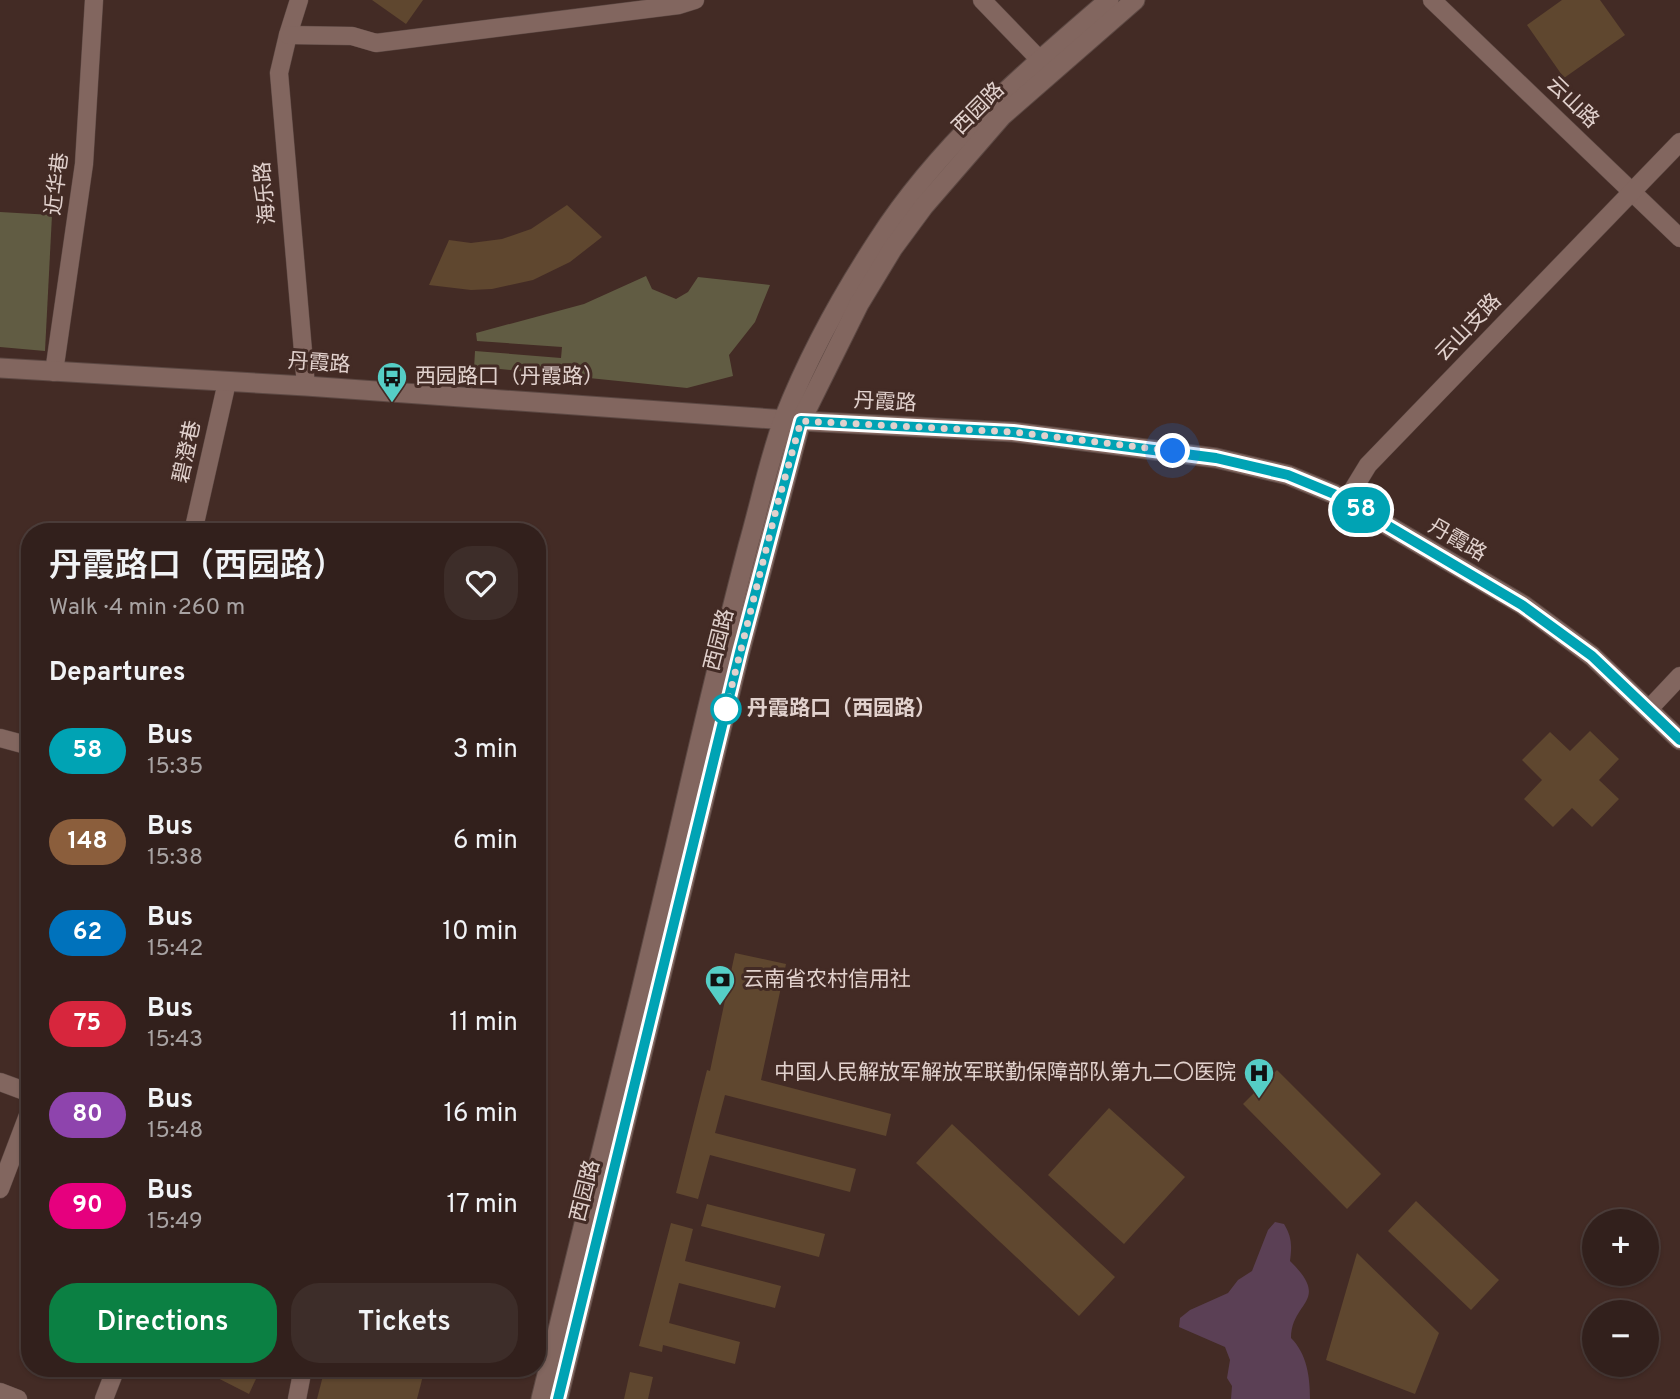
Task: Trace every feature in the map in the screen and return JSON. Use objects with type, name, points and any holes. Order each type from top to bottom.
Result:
[{"type":"main road","name":"西园路","points":[[541,1399],[644,981],[723,641],[814,353],[879,239],[948,149],[990,104],[1109,0]]},
{"type":"main road","name":"西园路","points":[[558,1399],[740,652],[792,420],[893,248],[924,206],[1002,116],[1135,0]]},
{"type":"main road","name":"丹霞路","points":[[0,368],[1013,432],[1203,456],[1288,475],[1334,494],[1522,605],[1592,656],[1680,740]]},
{"type":"street","name":"近华巷","points":[[54,372],[84,164],[94,0]]},
{"type":"street","name":"海乐路","points":[[299,0],[278,73],[306,386]]},
{"type":"street","points":[[288,35],[352,36],[376,43],[679,5],[695,0]]},
{"type":"street","points":[[982,0],[1040,60]]},
{"type":"street","name":"云山路","points":[[1432,0],[1680,238]]},
{"type":"street","name":"云山支路","points":[[1346,501],[1367,465],[1680,142]]},
{"type":"street","name":"碧澄巷","points":[[196,523],[227,382]]},
{"type":"street","points":[[1648,710],[1680,676]]},
{"type":"street","points":[[0,738],[21,744]]},
{"type":"street","points":[[0,1082],[21,1090]]},
{"type":"street","points":[[0,1189],[21,1134]]},
{"type":"street","points":[[104,1399],[113,1377]]},
{"type":"street","points":[[297,1399],[301,1377]]},
{"type":"street","points":[[0,1392],[18,1399]]},
{"type":"shaded area","points":[[0,212],[52,215],[45,351],[0,347]]},
{"type":"shaded area","points":[[646,276],[652,289],[676,299],[688,292],[698,277],[770,285],[755,322],[729,355],[733,376],[687,388],[481,367],[474,369],[475,351],[561,358],[562,347],[477,341],[476,333],[584,304]]},
{"type":"shaded area","points":[[1275,1222],[1284,1224],[1287,1229],[1291,1242],[1290,1261],[1308,1285],[1309,1294],[1297,1316],[1291,1338],[1301,1351],[1306,1366],[1310,1399],[1231,1399],[1232,1386],[1227,1378],[1230,1360],[1225,1347],[1179,1327],[1180,1318],[1190,1310],[1228,1293],[1238,1280],[1252,1271],[1268,1230]]},
{"type":"building","points":[[372,0],[423,0],[406,24]]},
{"type":"building","points":[[1562,0],[1600,0],[1625,35],[1564,78],[1527,25]]},
{"type":"building","points":[[567,205],[602,237],[570,262],[533,280],[492,289],[471,290],[429,285],[449,240],[471,243],[502,239],[531,229]]},
{"type":"building","points":[[1590,731],[1619,759],[1599,780],[1619,799],[1592,827],[1572,808],[1553,827],[1524,799],[1542,780],[1522,760],[1550,732],[1570,751]]},
{"type":"building","points":[[735,953],[786,964],[761,1080],[891,1114],[886,1136],[725,1095],[715,1133],[856,1169],[850,1192],[710,1155],[698,1199],[676,1193],[707,1070],[710,1071]]},
{"type":"building","points":[[1277,1070],[1381,1174],[1347,1209],[1243,1104]]},
{"type":"building","points":[[1109,1108],[1185,1177],[1124,1244],[1048,1175]]},
{"type":"building","points":[[952,1124],[1115,1277],[1079,1316],[916,1163]]},
{"type":"building","points":[[1416,1201],[1499,1280],[1471,1310],[1388,1231]]},
{"type":"building","points":[[707,1204],[825,1234],[819,1257],[701,1226]]},
{"type":"building","points":[[671,1223],[693,1229],[685,1261],[781,1286],[775,1308],[679,1283],[669,1323],[740,1342],[735,1364],[663,1345],[662,1352],[639,1346]]},
{"type":"building","points":[[1357,1253],[1439,1333],[1415,1394],[1326,1360]]},
{"type":"building","points":[[630,1372],[653,1377],[648,1399],[624,1399]]},
{"type":"building","points":[[216,1377],[257,1377],[249,1394]]},
{"type":"building","points":[[323,1377],[423,1377],[417,1399],[317,1399]]},
{"type":"bus line","name":"58","points":[[558,1399],[740,652],[801,421],[1013,432],[1216,458],[1288,475],[1334,494],[1522,605],[1592,656],[1680,740]]},
{"type":"place","name":"西园路口（丹霞路）","points":[[392,404]]},
{"type":"place","name":"丹霞路口（西园路）","points":[[726,709]]},
{"type":"place","name":"云南省农村信用社","points":[[720,1007]]},
{"type":"place","name":"中国人民解放军解放军联勤保障部队第九二〇医院","points":[[1259,1100]]},
{"type":"route","points":[[726,709],[783,481],[801,421],[1013,432],[1173,451]]}]
